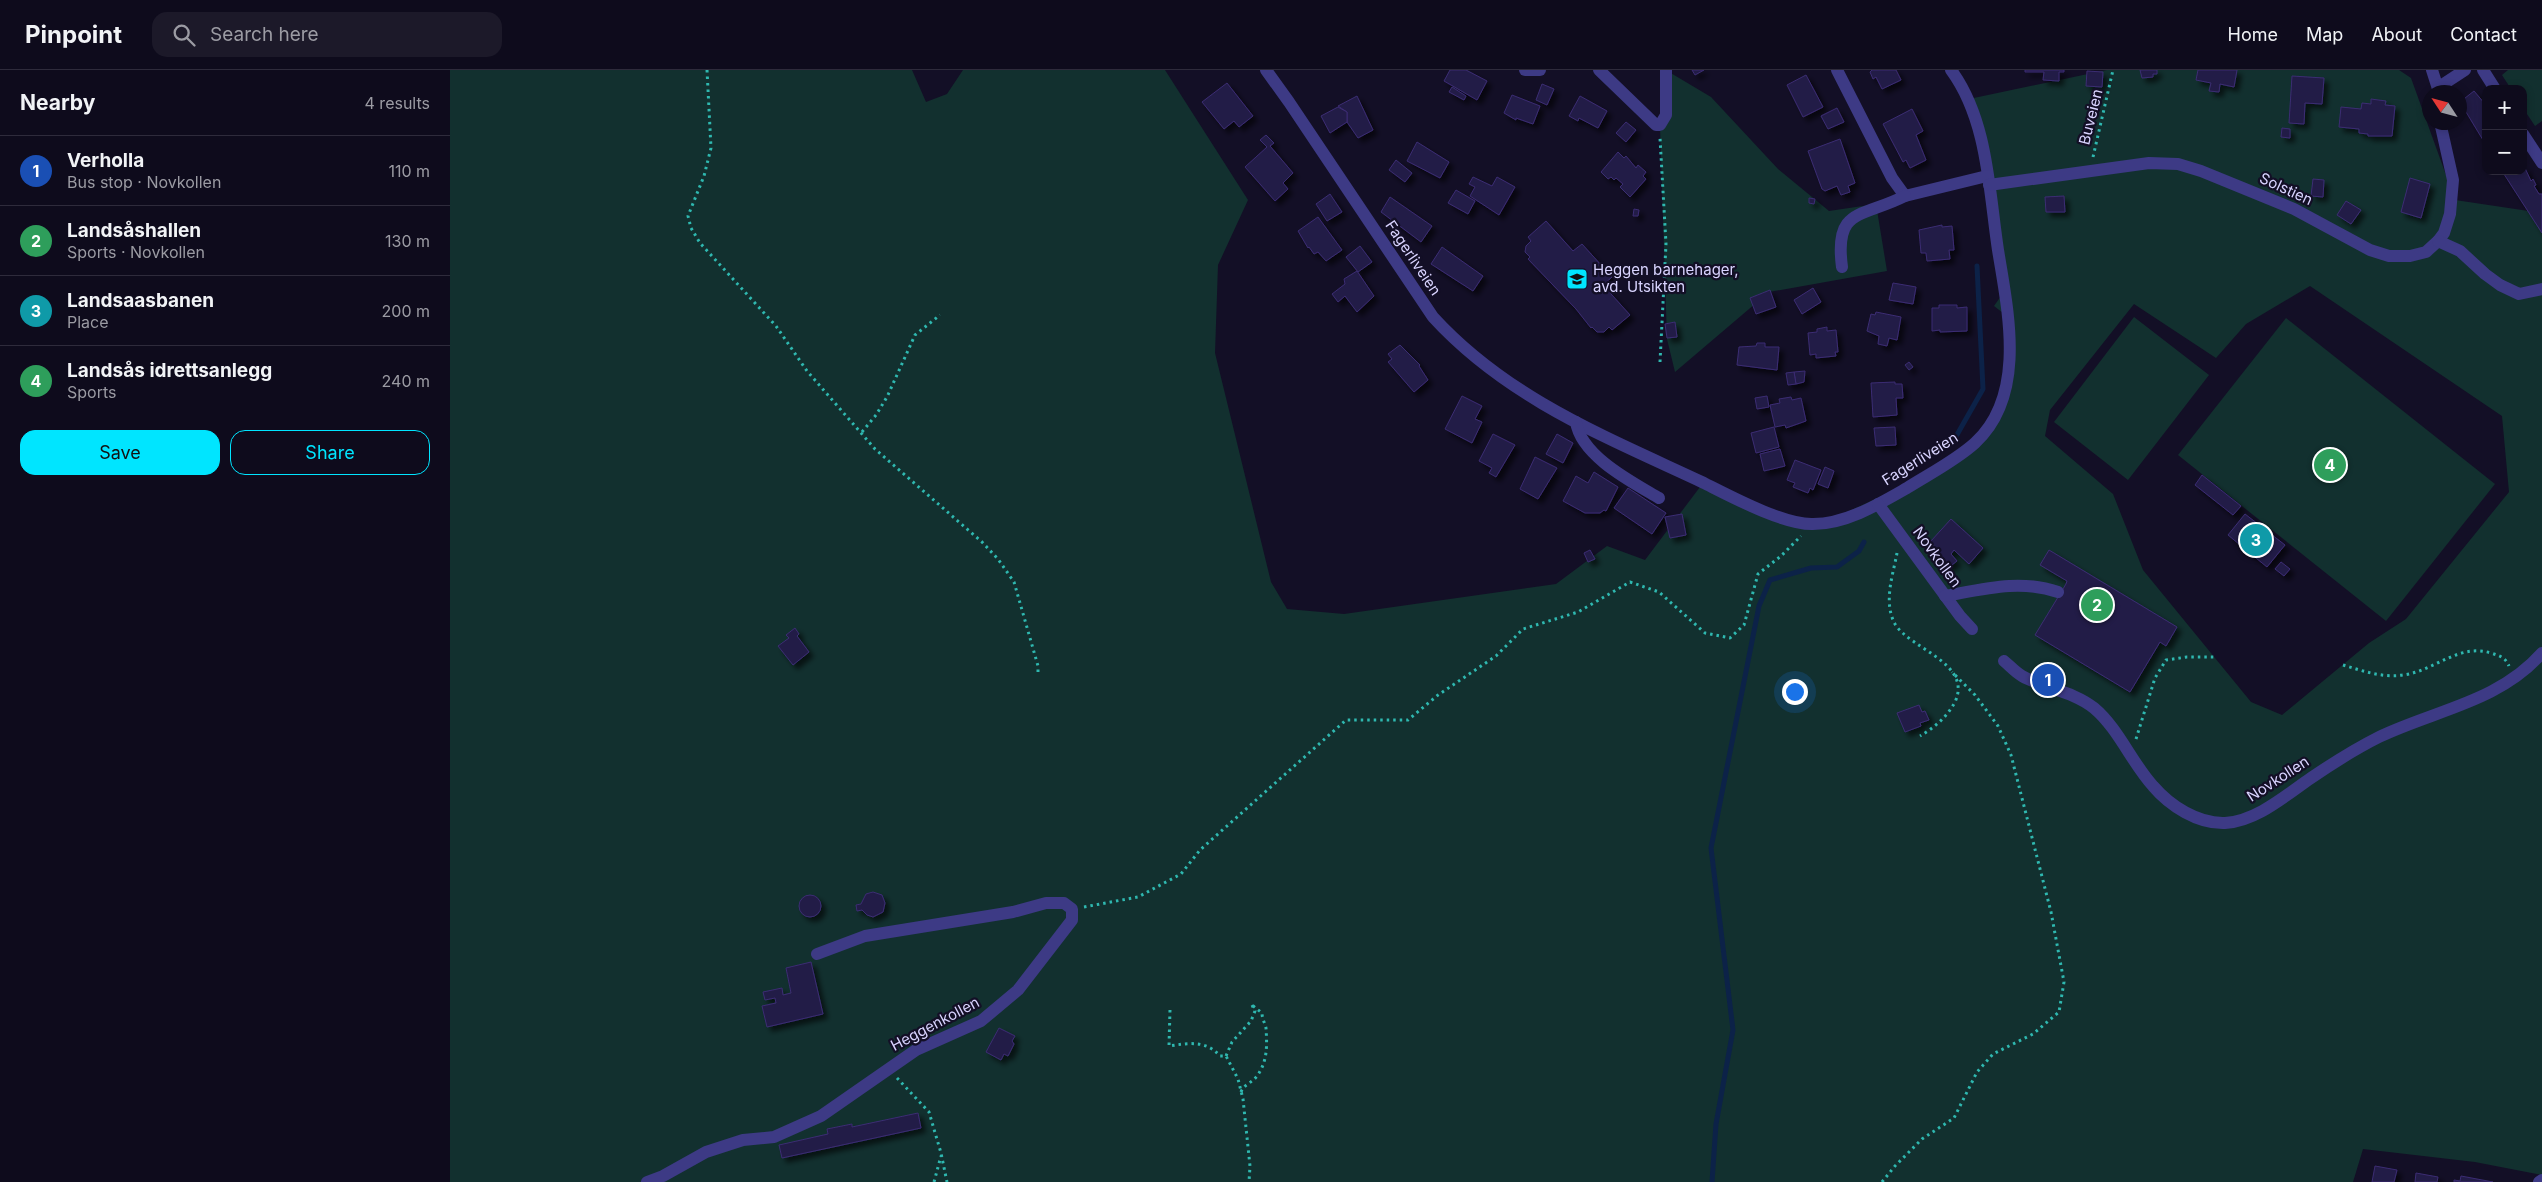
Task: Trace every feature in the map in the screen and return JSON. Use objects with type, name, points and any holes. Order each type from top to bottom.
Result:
[{"type":"street","name":"Fagerliveien","points":[[1266,70],[1433,317],[1459,345],[1491,371],[1530,397],[1576,422],[1776,516],[1812,524],[1856,514],[1878,504],[1928,475],[1976,442],[1995,418],[2006,390],[2008,319],[1988,180],[1978,128],[1969,100],[1951,70]]},
{"type":"street","points":[[1525,70],[1540,70]]},
{"type":"street","points":[[1599,70],[1652,124],[1660,125],[1666,115],[1666,70]]},
{"type":"street","points":[[1837,70],[1892,178],[1905,196]]},
{"type":"street","points":[[2432,70],[2437,85]]},
{"type":"street","points":[[2446,85],[2465,70]]},
{"type":"street","points":[[2483,70],[2492,85]]},
{"type":"street","points":[[2442,130],[2453,180],[2450,214],[2444,233],[2438,242],[2460,251],[2485,274],[2519,294],[2542,289]]},
{"type":"street","points":[[2537,144],[2542,164]]},
{"type":"street","name":"Solstien","points":[[1842,267],[1840,236],[1844,226],[1863,212],[1905,196],[1988,180],[2149,163],[2178,164],[2201,171],[2294,209],[2349,240],[2389,256],[2410,256],[2426,252],[2438,242]]},
{"type":"street","points":[[1576,422],[1577,432],[1600,459],[1625,478],[1659,498]]},
{"type":"street","name":"Novkollen","points":[[1878,504],[1945,596],[1972,628]]},
{"type":"street","points":[[1945,596],[2011,584],[2041,586],[2058,592]]},
{"type":"street","name":"Novkollen","points":[[2004,661],[2022,676],[2075,696],[2095,709],[2153,786],[2171,803],[2186,813],[2205,820],[2225,823],[2238,820],[2269,807],[2354,750],[2380,737],[2475,701],[2513,678],[2542,654]]},
{"type":"street","points":[[817,954],[865,936],[1013,912],[1046,903],[1064,903],[1072,909]]},
{"type":"street","name":"Heggenkollen","points":[[648,1182],[663,1176],[706,1152],[743,1140],[774,1137],[822,1116],[916,1050],[980,1021],[1018,990],[1058,941],[1072,920],[1072,909]]},
{"type":"path","points":[[707,70],[711,148],[704,176],[688,216],[691,228],[700,243],[776,326],[807,371],[875,449],[982,542],[1009,573],[1014,582],[1038,666],[1038,675]]},
{"type":"path","name":"Buveien","points":[[2090,170],[2113,70]]},
{"type":"path","points":[[1660,125],[1666,244],[1660,362]]},
{"type":"path","points":[[862,432],[876,415],[887,397],[915,335],[940,315]]},
{"type":"path","points":[[1072,909],[1138,897],[1181,874],[1200,850],[1346,720],[1408,720],[1438,695],[1496,656],[1523,629],[1578,612],[1630,582],[1658,592],[1705,633],[1730,638],[1744,625],[1758,574],[1781,556],[1812,524]]},
{"type":"path","points":[[1882,1182],[1894,1166],[1922,1139],[1954,1118],[1977,1072],[1993,1054],[2033,1034],[2058,1012],[2064,982],[2051,912],[2010,755],[1998,726],[1975,694],[1936,656],[1905,635],[1895,623],[1889,596],[1898,550],[1903,538]]},
{"type":"path","points":[[2342,665],[2376,674],[2402,675],[2417,673],[2455,654],[2480,650],[2500,655],[2506,660],[2513,678]]},
{"type":"path","points":[[2129,755],[2155,678],[2166,660],[2187,657],[2215,657]]},
{"type":"path","points":[[1920,736],[1932,729],[1952,706],[1958,694],[1957,683],[1952,672]]},
{"type":"path","points":[[1226,1056],[1232,1042],[1251,1021],[1255,1011],[1252,1005],[1262,1013],[1267,1034],[1265,1062],[1256,1077],[1245,1086],[1241,1093]]},
{"type":"path","points":[[1170,1010],[1169,1046],[1200,1043],[1211,1048],[1220,1056],[1226,1056]]},
{"type":"path","points":[[1226,1056],[1236,1075],[1246,1116],[1250,1182]]},
{"type":"path","points":[[889,1068],[929,1112],[947,1182]]},
{"type":"path","points":[[934,1182],[941,1153]]},
{"type":"green space","points":[[450,70],[912,70],[926,102],[947,94],[963,70],[1165,70],[1248,200],[1218,265],[1215,353],[1271,582],[1287,609],[1344,614],[1556,584],[1607,546],[1645,560],[1703,483],[1815,527],[1944,467],[1997,414],[2006,378],[2003,313],[1994,306],[2001,296],[1991,223],[1969,99],[2107,70],[2399,70],[2411,78],[2422,108],[2422,130],[2430,130],[2455,200],[2542,213],[2542,1175],[2475,1162],[2363,1149],[2353,1182],[450,1182]],"holes":[[[2310,286],[2502,416],[2509,492],[2406,619],[2369,643],[2282,715],[2251,702],[2143,570],[2113,494],[2045,436],[2050,410],[2134,304],[2216,358],[2246,324]]]},
{"type":"green space","points":[[2508,70],[2542,70],[2542,121],[2535,126],[2527,114],[2527,85],[2508,85],[2502,75]]},
{"type":"green space","points":[[1669,72],[1711,97],[1778,169],[1829,211],[1876,204],[1887,271],[1769,292],[1675,372],[1667,339],[1660,126]]},
{"type":"green space","points":[[2134,317],[2209,375],[2128,480],[2054,422]]},
{"type":"green space","points":[[2286,318],[2495,484],[2386,621],[2178,455]]},
{"type":"building","points":[[1450,70],[1466,70],[1487,81],[1477,100],[1444,81]]},
{"type":"building","points":[[1692,70],[1704,70],[1695,75]]},
{"type":"building","points":[[1872,70],[1896,70],[1901,80],[1882,89],[1876,77],[1873,79],[1870,72]]},
{"type":"building","points":[[2025,70],[2064,70],[2064,72],[2059,72],[2059,81],[2043,80],[2044,72],[2025,72]]},
{"type":"building","points":[[2140,70],[2157,70],[2157,74],[2153,74],[2153,77],[2142,78]]},
{"type":"building","points":[[2198,70],[2237,70],[2234,87],[2220,84],[2219,92],[2209,91],[2211,83],[2196,80]]},
{"type":"building","points":[[2087,71],[2103,72],[2102,87],[2086,86]]},
{"type":"building","points":[[1806,75],[1823,107],[1803,117],[1787,85]]},
{"type":"building","points":[[2292,76],[2324,78],[2322,104],[2305,103],[2304,124],[2289,123]]},
{"type":"building","points":[[1227,83],[1253,116],[1239,127],[1234,121],[1224,129],[1202,102]]},
{"type":"building","points":[[1542,84],[1554,89],[1547,105],[1536,100]]},
{"type":"building","points":[[1452,87],[1466,96],[1464,100],[1449,92]]},
{"type":"building","points":[[2474,91],[2482,100],[2482,138],[2467,114],[2467,96]]},
{"type":"building","points":[[1512,95],[1540,106],[1533,124],[1516,118],[1516,120],[1504,113]]},
{"type":"building","points":[[1357,96],[1373,130],[1358,138],[1347,122],[1347,112],[1338,106]]},
{"type":"building","points":[[1580,96],[1607,111],[1598,128],[1579,118],[1578,121],[1569,116]]},
{"type":"building","points":[[2371,99],[2386,101],[2385,105],[2395,106],[2392,136],[2368,136],[2368,134],[2359,133],[2359,129],[2339,127],[2341,107],[2361,109],[2362,103],[2371,104]]},
{"type":"building","points":[[1338,107],[1347,112],[1347,122],[1330,133],[1321,116]]},
{"type":"building","points":[[1837,108],[1844,122],[1828,129],[1821,116]]},
{"type":"building","points":[[1912,109],[1923,131],[1916,135],[1926,160],[1910,168],[1906,160],[1903,162],[1883,124]]},
{"type":"building","points":[[1626,122],[1636,130],[1626,142],[1616,133]]},
{"type":"building","points":[[2282,128],[2290,129],[2290,138],[2281,137]]},
{"type":"building","points":[[1266,135],[1274,143],[1270,146],[1293,173],[1283,183],[1288,189],[1275,201],[1245,167],[1267,147],[1260,140]]},
{"type":"building","points":[[1840,139],[1855,183],[1848,186],[1850,192],[1841,195],[1837,186],[1825,191],[1822,189],[1808,151]]},
{"type":"building","points":[[1417,142],[1449,162],[1440,178],[1407,161]]},
{"type":"building","points":[[1618,152],[1624,158],[1626,156],[1636,168],[1638,165],[1646,172],[1643,176],[1646,179],[1630,197],[1620,187],[1623,184],[1616,178],[1614,180],[1611,177],[1608,179],[1601,172]]},
{"type":"building","points":[[1396,160],[1412,173],[1405,182],[1389,170]]},
{"type":"building","points":[[2527,172],[2531,181],[2533,179],[2536,185],[2534,186],[2539,194],[2542,194],[2542,233],[2505,175],[2527,175]]},
{"type":"building","points":[[1473,177],[1492,186],[1497,177],[1515,187],[1499,215],[1470,196],[1475,187],[1469,184]]},
{"type":"building","points":[[2410,178],[2430,184],[2421,218],[2401,212]]},
{"type":"building","points":[[2313,179],[2324,180],[2323,197],[2311,196]]},
{"type":"building","points":[[1456,190],[1475,201],[1468,214],[1448,203]]},
{"type":"building","points":[[1330,194],[1342,212],[1327,221],[1316,204]]},
{"type":"building","points":[[2064,196],[2065,212],[2046,212],[2045,197]]},
{"type":"building","points":[[1390,197],[1432,226],[1421,242],[1381,212]]},
{"type":"building","points":[[1809,198],[1815,199],[1814,204],[1809,203]]},
{"type":"building","points":[[2346,201],[2361,210],[2351,224],[2337,215]]},
{"type":"building","points":[[1634,209],[1639,210],[1638,216],[1633,216]]},
{"type":"building","points":[[1318,217],[1342,250],[1326,261],[1318,252],[1314,254],[1308,248],[1298,231]]},
{"type":"building","points":[[1546,221],[1573,251],[1582,244],[1612,277],[1603,285],[1630,315],[1612,330],[1609,327],[1604,332],[1597,332],[1591,328],[1576,309],[1528,259],[1530,257],[1525,252],[1526,246],[1531,241],[1528,237]]},
{"type":"building","points":[[1942,225],[1942,227],[1952,226],[1954,250],[1949,250],[1950,259],[1927,261],[1926,253],[1921,253],[1919,230]]},
{"type":"building","points":[[1360,246],[1372,262],[1358,272],[1346,257]]},
{"type":"building","points":[[1442,247],[1483,276],[1473,291],[1431,264]]},
{"type":"building","points":[[1357,271],[1374,296],[1357,312],[1345,296],[1338,302],[1332,294],[1345,284],[1344,279]]},
{"type":"building","points":[[1893,283],[1916,287],[1913,304],[1889,300]]},
{"type":"building","points":[[1813,288],[1821,302],[1802,314],[1794,300]]},
{"type":"building","points":[[1770,290],[1776,307],[1756,314],[1750,298]]},
{"type":"building","points":[[1939,305],[1957,305],[1957,308],[1967,307],[1967,331],[1932,331],[1932,308],[1939,308]]},
{"type":"building","points":[[1876,312],[1901,317],[1897,340],[1889,338],[1887,346],[1878,344],[1879,336],[1867,331],[1871,314],[1875,315]]},
{"type":"building","points":[[1675,322],[1677,337],[1667,338],[1665,324]]},
{"type":"building","points":[[1827,327],[1827,331],[1836,330],[1838,352],[1835,352],[1836,356],[1816,358],[1816,354],[1810,355],[1808,333],[1817,332],[1817,329]]},
{"type":"building","points":[[1757,343],[1765,343],[1765,347],[1779,347],[1777,370],[1737,365],[1739,347],[1756,346]]},
{"type":"building","points":[[1400,345],[1420,365],[1428,380],[1414,392],[1388,362],[1392,359],[1388,354]]},
{"type":"building","points":[[1909,362],[1913,367],[1909,370],[1905,365]]},
{"type":"building","points":[[1805,371],[1804,382],[1796,384],[1794,372]]},
{"type":"building","points":[[1794,372],[1796,384],[1788,385],[1786,373]]},
{"type":"building","points":[[1895,382],[1895,384],[1902,384],[1903,398],[1896,398],[1897,415],[1873,417],[1871,383]]},
{"type":"building","points":[[1462,396],[1482,406],[1475,419],[1482,422],[1472,443],[1445,429]]},
{"type":"building","points":[[1767,396],[1769,407],[1757,409],[1755,398]]},
{"type":"building","points":[[1791,397],[1792,400],[1801,398],[1806,421],[1786,428],[1785,425],[1775,427],[1770,405],[1780,403],[1779,399]]},
{"type":"building","points":[[1774,427],[1779,447],[1756,453],[1751,433]]},
{"type":"building","points":[[1895,427],[1896,445],[1876,446],[1874,428]]},
{"type":"building","points":[[1493,434],[1515,445],[1496,477],[1489,473],[1492,468],[1479,461]]},
{"type":"building","points":[[1557,434],[1573,443],[1563,463],[1546,454]]},
{"type":"building","points":[[1780,449],[1785,466],[1764,471],[1760,454]]},
{"type":"building","points":[[1535,457],[1557,468],[1538,499],[1520,489]]},
{"type":"building","points":[[1795,460],[1821,470],[1813,490],[1810,488],[1808,493],[1793,487],[1795,483],[1787,480]]},
{"type":"building","points":[[1825,467],[1834,471],[1828,488],[1818,484]]},
{"type":"building","points":[[1594,472],[1618,487],[1606,511],[1585,513],[1563,501],[1576,476],[1588,483]]},
{"type":"building","points":[[2202,475],[2241,506],[2233,515],[2195,485]]},
{"type":"building","points":[[1628,488],[1666,513],[1652,534],[1614,508]]},
{"type":"building","points":[[1682,514],[1686,535],[1670,538],[1665,517]]},
{"type":"building","points":[[2245,514],[2285,545],[2267,567],[2228,535]]},
{"type":"building","points":[[1951,519],[1983,548],[1969,564],[1954,550],[1951,554],[1957,561],[1948,568],[1938,556],[1931,541]]},
{"type":"building","points":[[1590,550],[1595,559],[1588,562],[1584,553]]},
{"type":"building","points":[[2049,550],[2177,627],[2166,646],[2160,642],[2130,692],[2035,635],[2067,581],[2040,565]]},
{"type":"building","points":[[2281,562],[2290,569],[2284,576],[2275,569]]},
{"type":"building","points":[[795,628],[799,634],[797,636],[809,652],[793,665],[778,646],[789,638],[786,635]]},
{"type":"building","points":[[1919,705],[1922,712],[1925,711],[1929,720],[1920,723],[1921,726],[1905,732],[1897,713]]},
{"type":"building","points":[[873,892],[882,895],[885,903],[883,912],[873,917],[867,915],[862,910],[857,911],[856,905],[861,904],[866,894]]},
{"type":"building","points":[[810,895],[818,898],[821,906],[818,914],[810,917],[802,914],[799,906],[802,898]]},
{"type":"building","points":[[811,962],[823,1014],[767,1027],[762,1006],[776,1003],[775,998],[765,1000],[763,992],[782,988],[783,995],[791,993],[786,968]]},
{"type":"building","points":[[999,1028],[1015,1036],[1012,1041],[1014,1044],[1008,1056],[1004,1054],[1001,1060],[986,1052]]},
{"type":"building","points":[[918,1113],[921,1128],[782,1158],[779,1145],[828,1134],[827,1129],[852,1124],[852,1127]]},
{"type":"building","points":[[2375,1166],[2397,1170],[2394,1182],[2372,1182]]},
{"type":"building","points":[[2416,1173],[2438,1177],[2437,1182],[2415,1182]]},
{"type":"building","points":[[2461,1176],[2493,1182],[2454,1182],[2454,1180],[2460,1181]]},
{"type":"waterway","points":[[1895,478],[1916,462],[1954,440],[1983,389],[1977,266]]},
{"type":"waterway","points":[[1712,1182],[1716,1124],[1733,1030],[1711,848],[1759,606],[1770,580],[1811,568],[1837,567],[1859,551],[1864,542]]},
{"type":"place","name":"Heggen barnehager, avd. Utsikten","points":[[1577,279]]},
{"type":"place","name":"Landsås idrettsanlegg","points":[[2330,465]]},
{"type":"place","name":"Landsaasbanen","points":[[2256,540]]},
{"type":"place","name":"Landsåshallen","points":[[2097,605]]},
{"type":"place","name":"Verholla","points":[[2048,680]]}]
